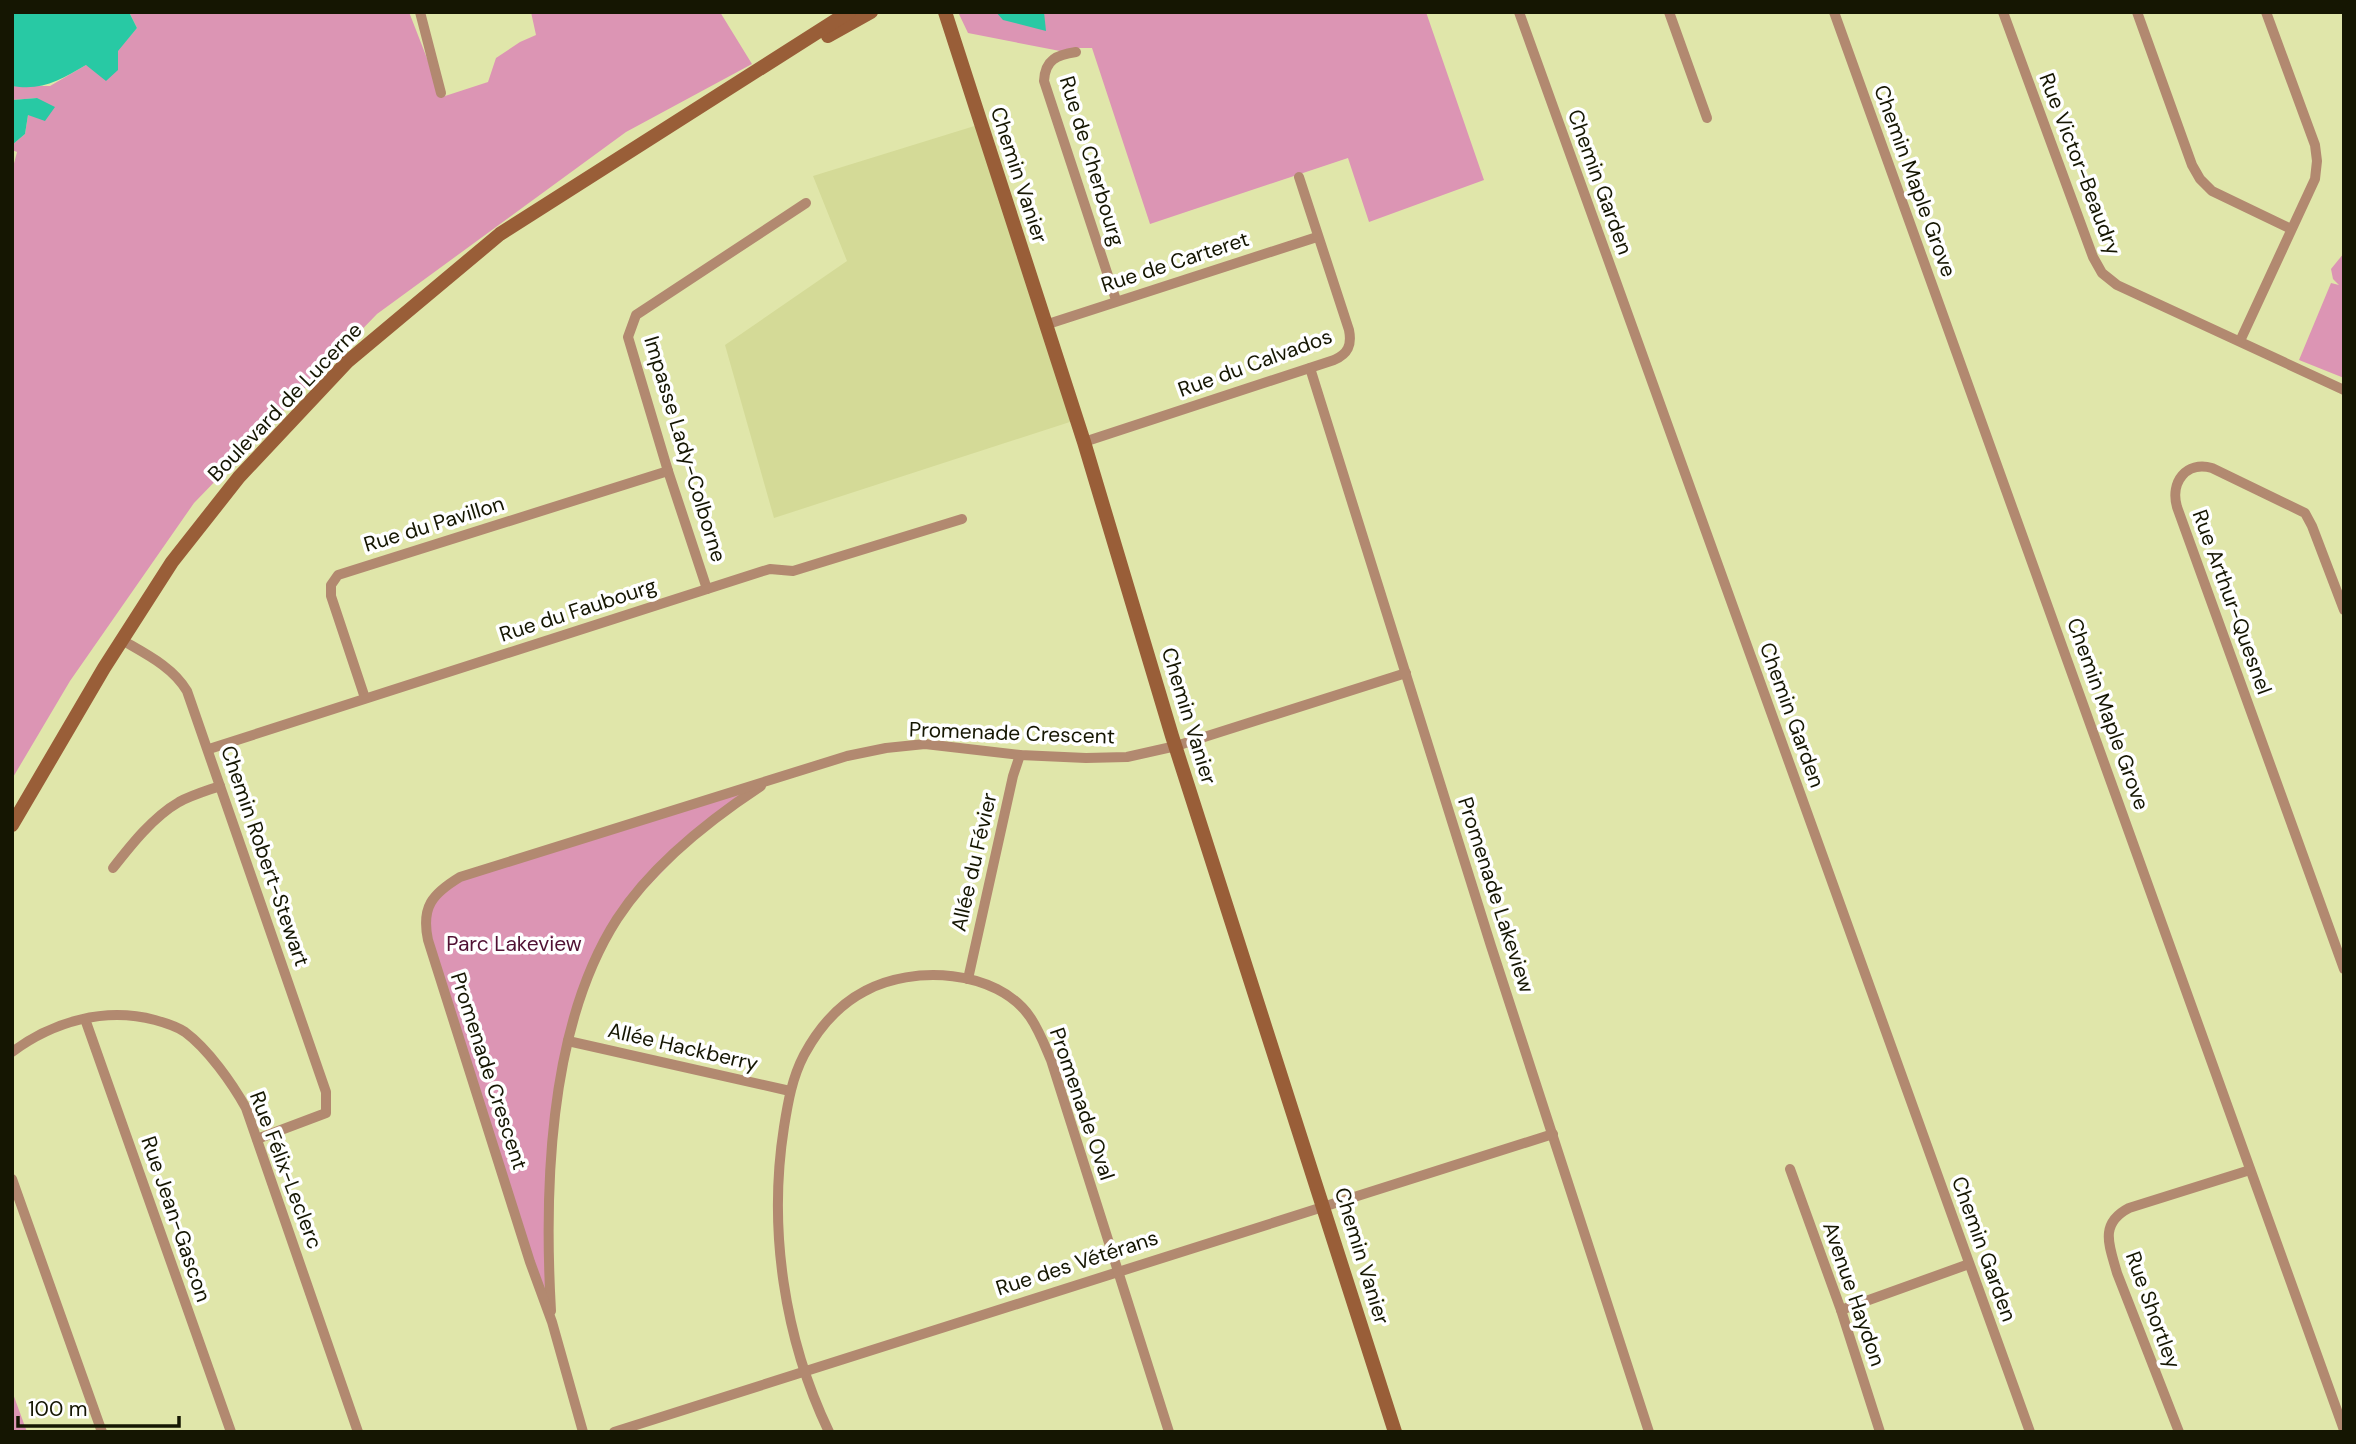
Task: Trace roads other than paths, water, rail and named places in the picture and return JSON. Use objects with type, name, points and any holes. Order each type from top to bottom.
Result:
[{"type":"street","name":"Boulevard de Lucerne","points":[[12,825],[122,640],[172,562],[247,468],[347,362],[500,234],[849,12]]},
{"type":"street","name":"Boulevard de Lucerne","points":[[732,88],[871,12]]},
{"type":"street","name":"Chemin Vanier","points":[[945,12],[1084,442],[1176,746],[1395,1432]]},
{"type":"street","name":"Chemin Garden","points":[[1519,12],[2030,1432]]},
{"type":"street","points":[[1669,12],[1707,118]]},
{"type":"street","name":"Chemin Maple Grove","points":[[1834,12],[2344,1430]]},
{"type":"street","name":"Rue Victor-Beaudry","points":[[2003,12],[2102,273],[2117,285],[2344,390]]},
{"type":"street","points":[[2137,12],[2192,165],[2200,179],[2212,191],[2291,229]]},
{"type":"street","points":[[2240,341],[2315,178],[2316,153],[2266,12]]},
{"type":"street","points":[[422,13],[441,93]]},
{"type":"street","name":"Rue de Cherbourg","points":[[1076,52],[1058,55],[1046,67],[1044,81],[1116,300]]},
{"type":"street","name":"Rue du Calvados","points":[[1084,442],[1341,357],[1350,344],[1349,330],[1298,177]]},
{"type":"street","name":"Impasse Lady-Colborne","points":[[707,589],[628,338],[636,314],[806,203]]},
{"type":"street","name":"Rue de Carteret","points":[[1045,325],[1317,237]]},
{"type":"street","name":"Promenade Lakeview","points":[[1310,368],[1491,946],[1649,1432]]},
{"type":"street","name":"Rue Arthur-Quesnel","points":[[2344,610],[2305,513],[2212,468],[2195,467],[2181,476],[2174,491],[2177,507],[2344,969]]},
{"type":"street","name":"Rue du Pavillon","points":[[365,698],[331,596],[331,585],[338,575],[668,471]]},
{"type":"street","name":"Rue du Faubourg","points":[[209,749],[770,569],[793,571],[961,519]]},
{"type":"street","name":"Chemin Robert-Stewart","points":[[122,640],[166,668],[182,683],[209,749],[326,1092],[326,1114],[257,1139]]},
{"type":"street","name":"Promenade Crescent","points":[[583,1432],[552,1322],[526,1249],[428,940],[426,912],[439,892],[460,877],[847,756],[925,744],[1020,755],[1127,757],[1176,746],[1406,673]]},
{"type":"street","name":"Allée du Févier","points":[[968,979],[1020,755]]},
{"type":"street","name":"Promenade Crescent","points":[[552,1322],[549,1273],[552,1156],[558,1096],[568,1041],[591,972],[618,917],[665,862],[738,801],[775,777]]},
{"type":"street","points":[[113,868],[129,848],[170,808],[187,798],[220,786]]},
{"type":"street","name":"Promenade Oval","points":[[829,1432],[805,1371],[783,1281],[777,1188],[790,1091],[803,1057],[818,1032],[839,1007],[865,990],[895,979],[929,974],[988,984],[1012,1000],[1029,1016],[1040,1034],[1051,1060],[1169,1432]]},
{"type":"street","name":"Rue Félix-Leclerc","points":[[12,1052],[63,1025],[112,1014],[138,1016],[167,1023],[186,1033],[231,1084],[246,1108],[358,1432]]},
{"type":"street","name":"Rue Jean-Gascon","points":[[85,1018],[231,1432]]},
{"type":"street","name":"Allée Hackberry","points":[[568,1041],[790,1091]]},
{"type":"street","name":"Rue des Vétérans","points":[[614,1432],[1553,1134]]},
{"type":"street","name":"Avenue Haydon","points":[[1790,1170],[1842,1310],[1880,1432]]},
{"type":"street","name":"Rue Shortley","points":[[2179,1432],[2117,1273],[2109,1246],[2109,1227],[2119,1213],[2129,1208],[2250,1170]]},
{"type":"street","points":[[12,1178],[102,1432]]},
{"type":"street","points":[[1842,1310],[1969,1264]]},
{"type":"water","points":[[12,12],[129,12],[137,28],[118,51],[118,70],[106,81],[86,65],[42,86],[12,86]]},
{"type":"water","points":[[996,12],[1044,12],[1046,31],[1003,20]]},
{"type":"water","points":[[37,98],[55,107],[45,121],[28,115],[25,134],[12,145],[12,100]]},
{"type":"park label","name":"Parc Lakeview","points":[[514,944]]}]
